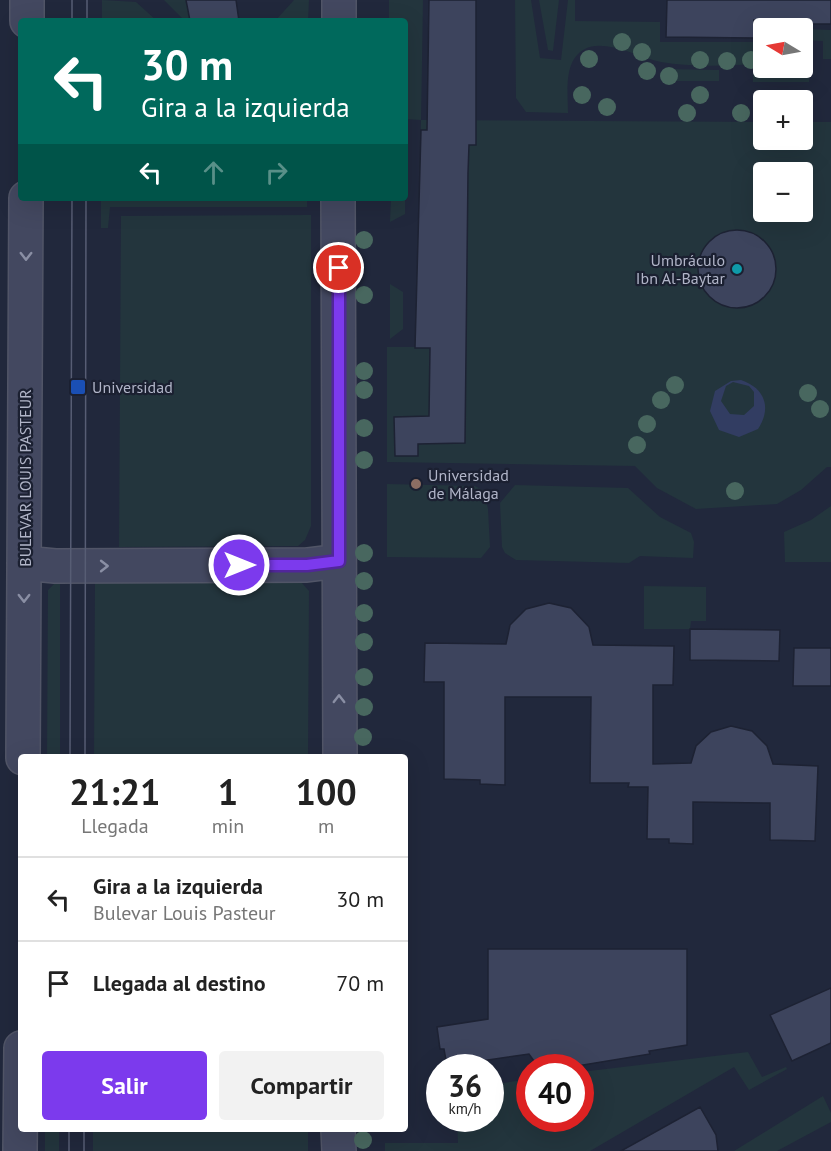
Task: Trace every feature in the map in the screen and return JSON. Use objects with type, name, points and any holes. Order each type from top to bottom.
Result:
[{"type":"street","points":[[27,0],[27,18]]},
{"type":"street","points":[[339,0],[339,18]]},
{"type":"street","name":"BULEVAR LOUIS PASTEUR","points":[[23,754],[26,201]]},
{"type":"street","points":[[339,201],[340,754]]},
{"type":"street","points":[[24,563],[55,566],[307,565],[339,561]]},
{"type":"street","points":[[20,1132],[20,1151]]},
{"type":"street","points":[[338,1132],[339,1151]]},
{"type":"shaded area","points":[[102,0],[136,2],[154,18],[102,18]]},
{"type":"shaded area","points":[[164,0],[186,0],[189,18],[182,18]]},
{"type":"shaded area","points":[[294,0],[309,0],[308,18],[278,18]]},
{"type":"shaded area","points":[[389,0],[423,0],[421,120],[408,119],[408,18],[389,18]]},
{"type":"shaded area","points":[[515,0],[531,0],[540,58],[561,60],[568,0],[575,0],[575,21],[660,22],[660,42],[753,42],[753,64],[712,66],[661,62],[612,47],[593,46],[578,54],[570,69],[568,113],[526,112],[516,98]]},
{"type":"shaded area","points":[[539,0],[559,0],[553,51],[548,50]]},
{"type":"shaded area","points":[[813,29],[831,30],[831,59],[823,59],[823,41],[813,40]]},
{"type":"shaded area","points":[[663,69],[719,70],[719,81],[663,81]]},
{"type":"shaded area","points":[[753,78],[809,78],[809,82],[753,82]]},
{"type":"shaded area","points":[[421,120],[753,122],[753,150],[813,150],[813,122],[831,122],[831,467],[827,467],[801,490],[777,504],[696,509],[657,488],[635,466],[387,462],[387,347],[415,347]]},
{"type":"shaded area","points":[[101,201],[307,201],[307,207],[110,207],[108,228],[101,228]]},
{"type":"shaded area","points":[[391,201],[405,201],[405,214],[390,222]]},
{"type":"shaded area","points":[[311,215],[311,526],[305,540],[298,546],[119,547],[121,216]]},
{"type":"shaded area","points":[[390,284],[403,292],[403,329],[390,339]]},
{"type":"shaded area","points":[[387,484],[475,486],[484,491],[488,509],[490,547],[481,558],[387,557]]},
{"type":"shaded area","points":[[515,485],[628,488],[660,517],[691,533],[694,542],[693,558],[640,556],[629,563],[516,560],[505,553],[502,547],[500,503]]},
{"type":"shaded area","points":[[831,506],[831,562],[785,562],[784,532],[811,520]]},
{"type":"shaded area","points":[[95,581],[302,583],[309,591],[308,754],[94,754]]},
{"type":"shaded area","points":[[60,582],[60,754],[47,754],[48,590],[55,583]]},
{"type":"shaded area","points":[[644,586],[706,587],[706,621],[691,621],[690,629],[644,629]]},
{"type":"shaded area","points":[[748,1052],[762,1077],[786,1067],[787,1069],[749,1090],[734,1067],[590,1151],[385,1151],[385,1143],[458,1143],[458,1132],[504,1132],[504,1083],[516,1081],[516,1132],[594,1132],[594,1070]]},
{"type":"shaded area","points":[[823,1096],[831,1113],[831,1122],[777,1151],[734,1151]]},
{"type":"shaded area","points":[[45,1132],[59,1132],[59,1151],[45,1151]]},
{"type":"shaded area","points":[[93,1132],[308,1132],[308,1151],[93,1151]]},
{"type":"water","points":[[741,380],[756,388],[761,393],[765,406],[765,414],[758,429],[739,437],[719,430],[710,411],[715,391],[731,381]],"holes":[[[733,382],[749,386],[754,392],[754,406],[744,415],[730,414],[721,401],[726,386]]]},
{"type":"building","points":[[186,0],[236,0],[239,18],[189,18]]},
{"type":"building","points":[[429,0],[476,0],[476,145],[469,145],[468,173],[465,443],[418,444],[418,456],[395,456],[394,417],[429,416],[430,348],[415,348],[421,130],[427,130]]},
{"type":"building","points":[[667,0],[831,0],[831,24],[813,24],[813,18],[753,18],[753,38],[666,37]]},
{"type":"building","name":"Umbráculo Ibn Al-Baytar","points":[[737,230],[752,233],[765,241],[773,254],[776,269],[773,284],[765,297],[752,305],[737,308],[722,305],[709,297],[701,284],[698,269],[701,254],[709,241],[722,233]]},
{"type":"building","points":[[549,603],[571,608],[589,627],[593,645],[674,646],[673,685],[653,685],[653,764],[691,763],[696,746],[711,732],[731,726],[752,731],[767,746],[773,764],[818,766],[815,841],[770,840],[770,803],[693,802],[693,844],[669,843],[669,839],[647,839],[648,787],[628,787],[629,783],[590,783],[591,697],[505,697],[505,785],[480,784],[480,780],[444,779],[444,682],[424,682],[425,643],[506,644],[510,625],[526,609]]},
{"type":"building","points":[[690,629],[780,630],[779,661],[690,660]]},
{"type":"building","points":[[794,648],[831,648],[831,686],[793,686]]},
{"type":"building","points":[[488,949],[687,949],[687,1045],[594,1063],[594,1054],[516,1054],[516,1056],[504,1058],[504,1054],[445,1054],[444,1049],[440,1049],[437,1027],[488,1019]]},
{"type":"building","points":[[831,988],[831,1043],[792,1061],[770,1015]]},
{"type":"building","points":[[700,1107],[716,1135],[718,1151],[621,1151]]},
{"type":"tram line","points":[[72,0],[72,18]]},
{"type":"tram line","points":[[87,0],[87,18]]},
{"type":"tram line","points":[[70,754],[72,201]]},
{"type":"tram line","points":[[85,754],[86,201]]},
{"type":"tram line","points":[[69,1132],[69,1151]]},
{"type":"tram line","points":[[84,1132],[84,1151]]},
{"type":"place","name":"Umbráculo Ibn Al-Baytar","points":[[737,269]]},
{"type":"place","name":"Universidad","points":[[78,387]]},
{"type":"place","name":"Universidad de Málaga","points":[[416,484]]},
{"type":"route","points":[[239,565],[307,565],[339,561],[339,268]]}]
